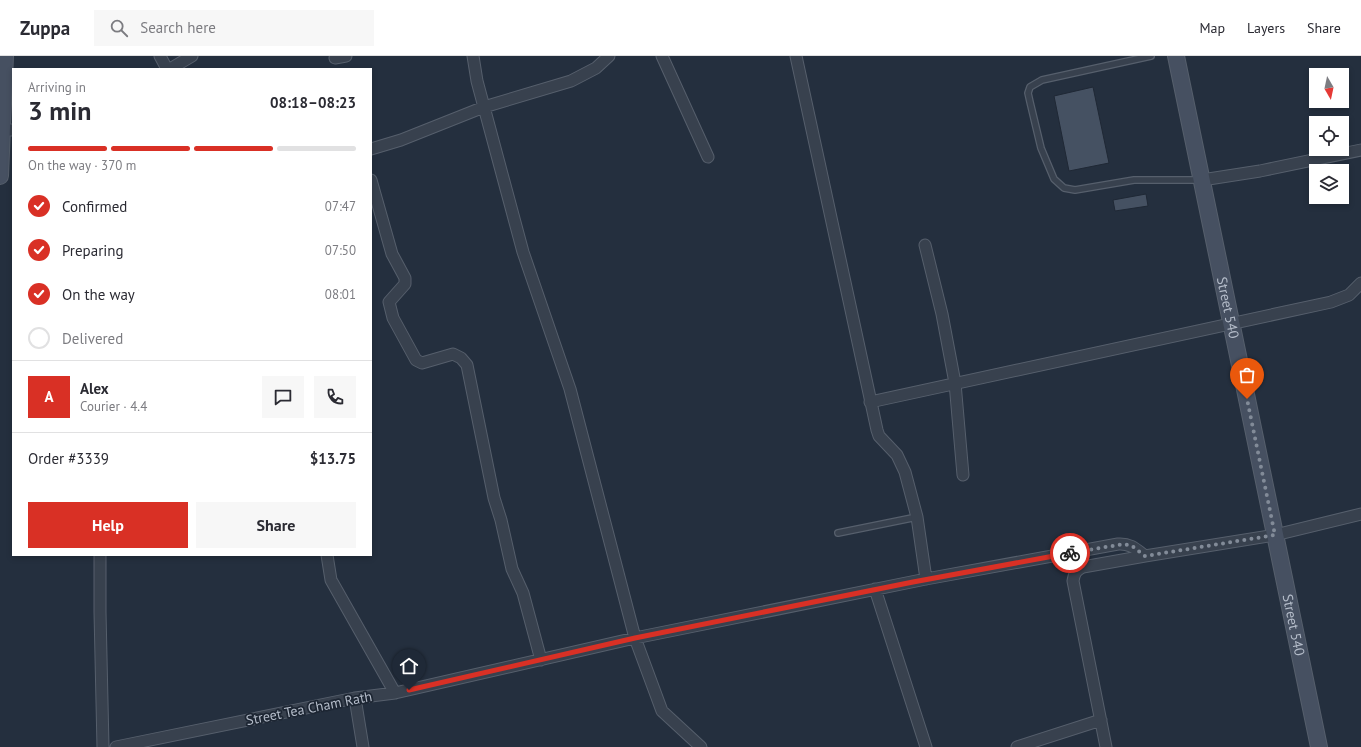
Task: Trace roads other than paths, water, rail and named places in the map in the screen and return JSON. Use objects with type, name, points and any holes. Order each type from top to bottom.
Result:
[{"type":"street","points":[[0,176],[8,130],[2,95],[5,56]]},
{"type":"street","points":[[160,56],[166,68]]},
{"type":"street","points":[[172,68],[192,56]]},
{"type":"street","points":[[473,56],[484,107],[523,252],[570,389],[635,638],[662,711],[701,747]]},
{"type":"street","points":[[372,149],[401,140],[484,107],[571,81],[596,68],[609,56]]},
{"type":"street","points":[[662,56],[708,157]]},
{"type":"street","points":[[796,56],[870,402],[879,436],[897,455],[905,472],[917,517],[926,579]]},
{"type":"street","name":"Street 540","points":[[1176,56],[1319,747]]},
{"type":"street","points":[[1202,180],[1260,171],[1361,150]]},
{"type":"street","points":[[372,184],[392,254],[405,278],[405,284],[389,302],[392,318],[416,360],[422,363],[453,354],[461,358],[467,365],[494,498],[501,520],[512,569],[523,593],[541,660]]},
{"type":"street","points":[[925,245],[942,314],[955,383],[963,476]]},
{"type":"street","points":[[870,402],[1331,302],[1348,294],[1361,283]]},
{"type":"street","points":[[1106,747],[1073,581],[1074,574],[1077,570],[1083,567],[1145,556],[1275,535],[1361,514]]},
{"type":"street","name":"Street Tea Cham Rath","points":[[116,747],[355,698],[395,693],[635,638],[926,579],[1118,544],[1132,546],[1145,556]]},
{"type":"street","points":[[100,556],[103,747]]},
{"type":"street","points":[[327,556],[331,580],[395,693]]},
{"type":"street","points":[[875,589],[926,747]]},
{"type":"street","points":[[355,698],[363,747]]},
{"type":"street","points":[[1017,747],[1101,720]]},
{"type":"lane","points":[[1151,56],[1042,80],[1030,87],[1028,93],[1041,148],[1054,179],[1064,188],[1075,190],[1134,180],[1202,180]]},
{"type":"lane","points":[[838,533],[917,517]]}]
